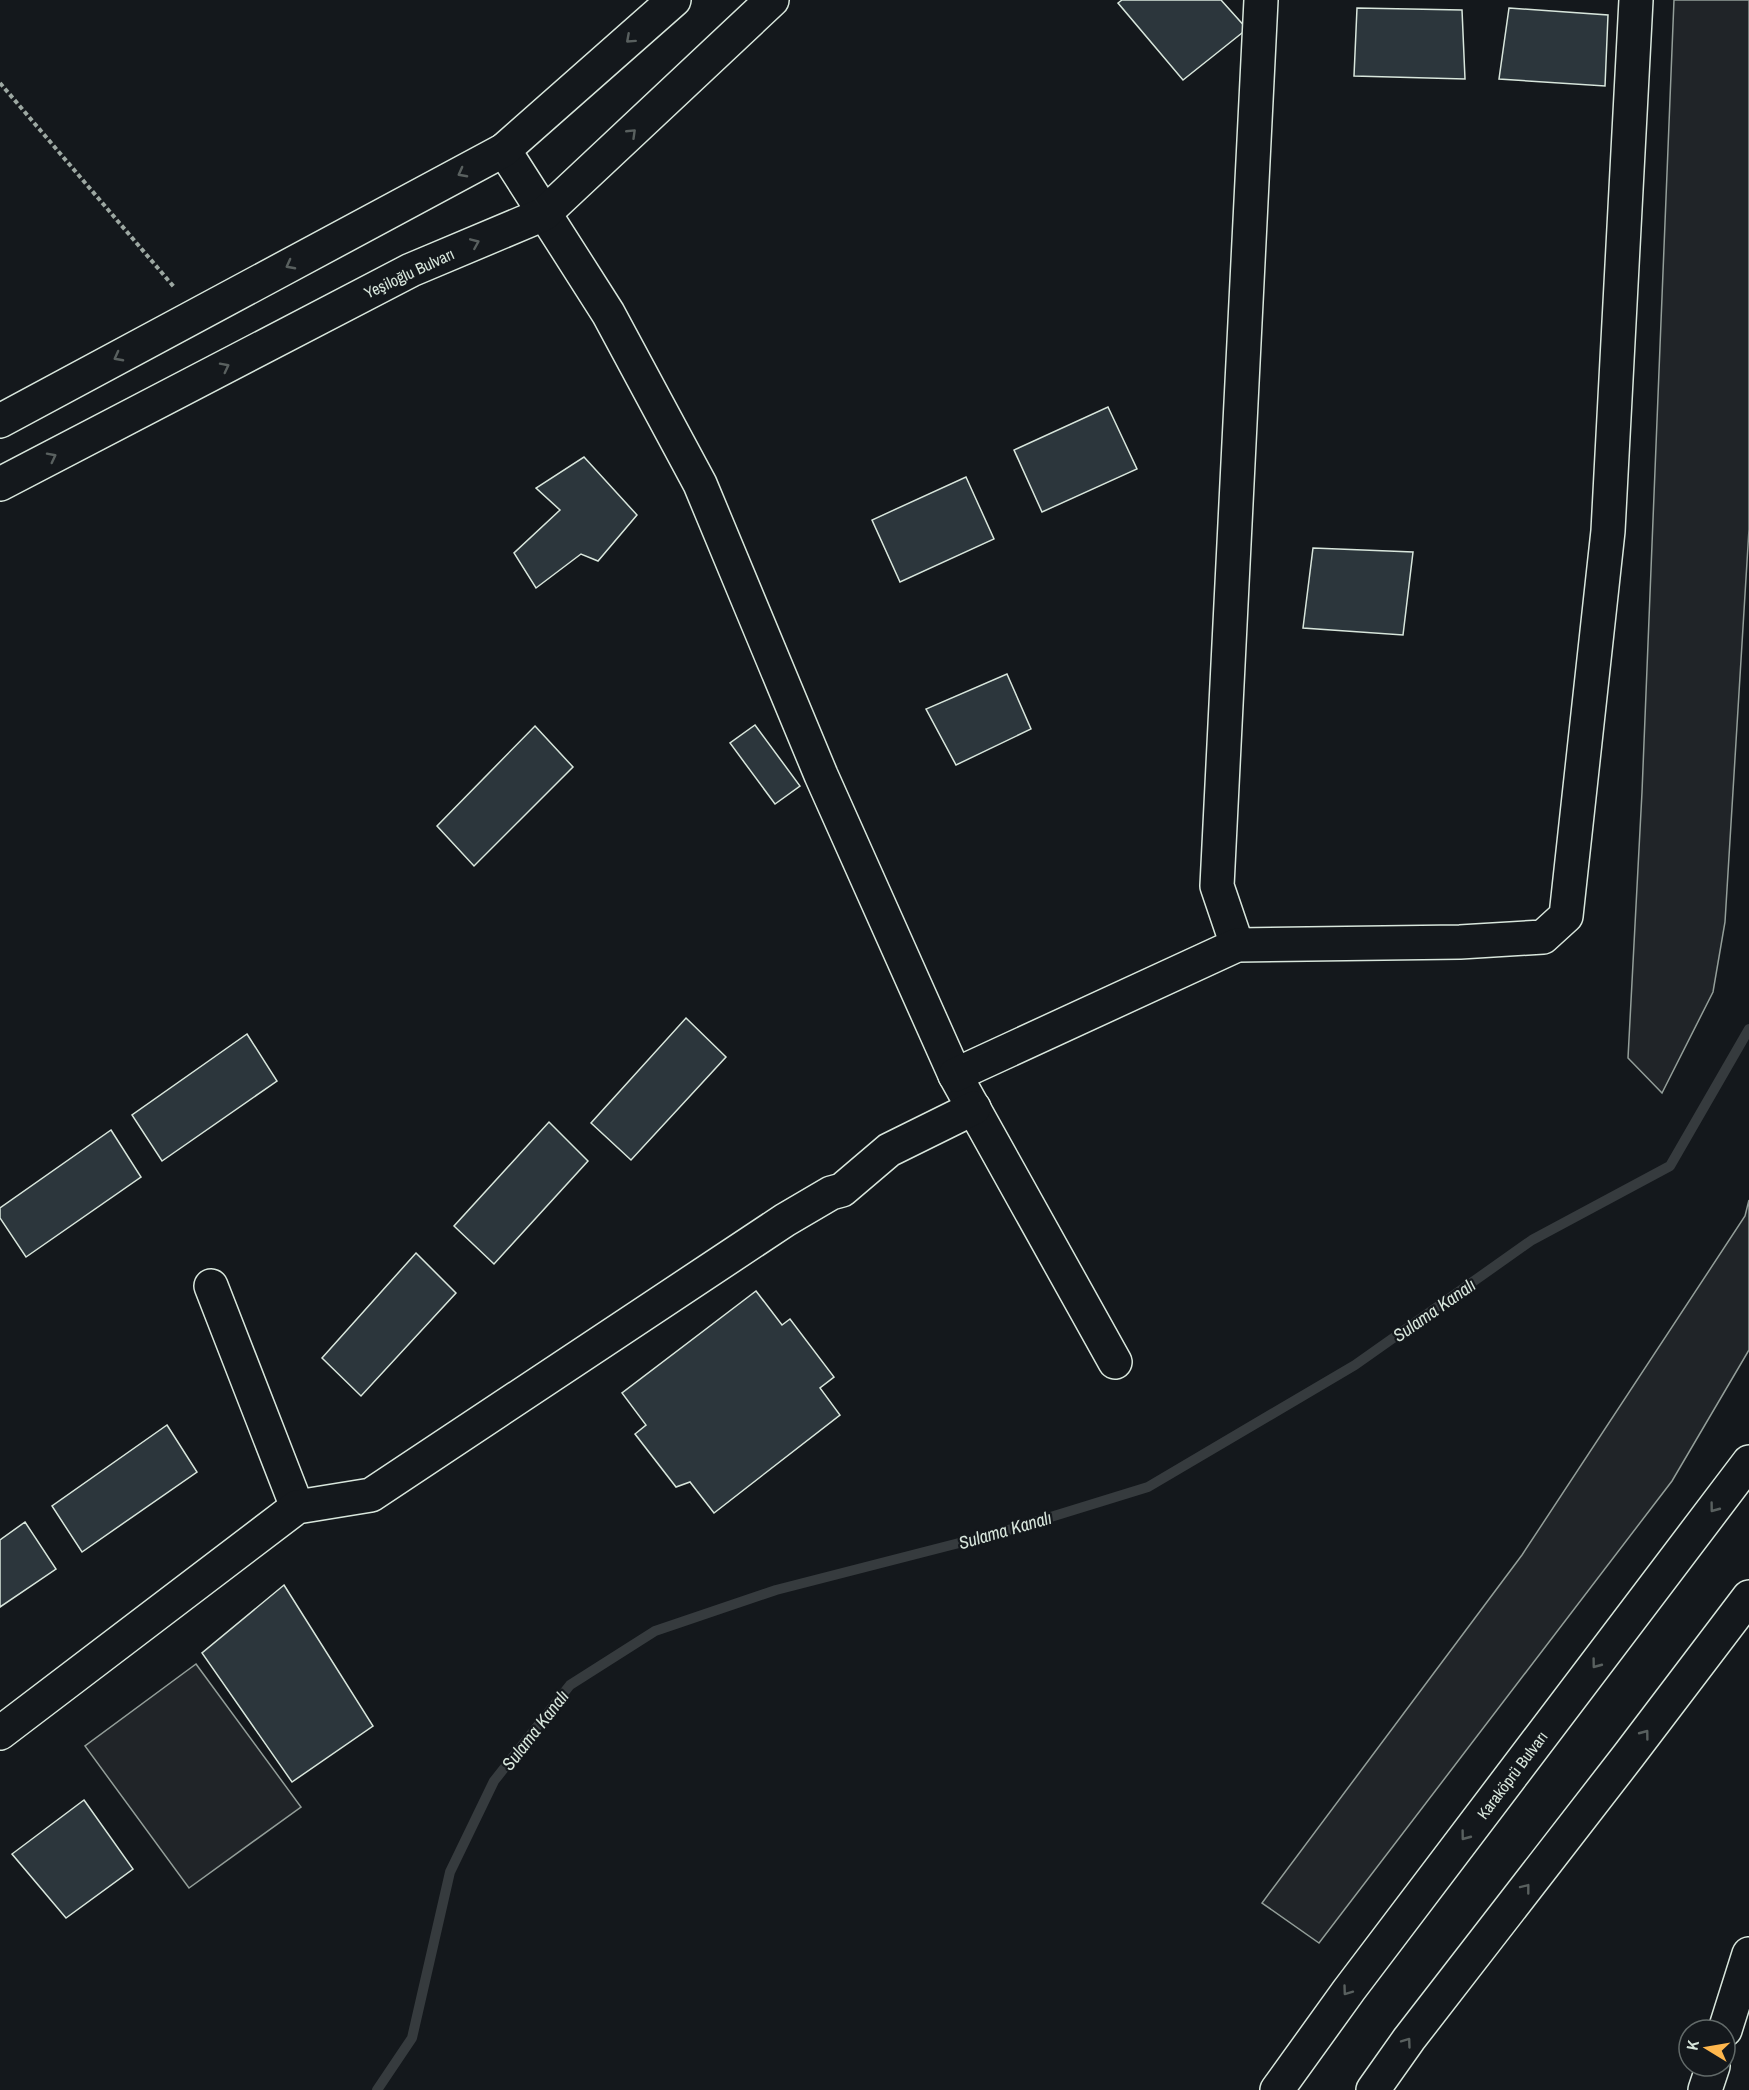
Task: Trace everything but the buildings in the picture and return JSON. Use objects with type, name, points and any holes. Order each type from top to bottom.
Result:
[{"type":"main road","points":[[0,421],[504,150],[674,0]]},
{"type":"main road","name":"Yeşiloğlu Bulvarı","points":[[0,484],[411,270],[544,214],[772,0]]},
{"type":"main road","points":[[1237,945],[1217,886],[1261,0]]},
{"type":"main road","points":[[955,1076],[1237,945],[1460,942],[1543,937],[1566,916],[1608,531],[1636,0]]},
{"type":"main road","points":[[504,150],[608,313],[700,484],[821,775],[955,1076],[1115,1362]]},
{"type":"main road","points":[[0,1733],[297,1507],[371,1495],[785,1220],[831,1193],[842,1190],[889,1150],[974,1108]]},
{"type":"main road","points":[[211,1286],[297,1507]]},
{"type":"main road","name":"Karaköprü Bulvarı","points":[[1277,2090],[1348,1990],[1749,1462]]},
{"type":"main road","points":[[1373,2090],[1409,2039],[1749,1597]]},
{"type":"main road","points":[[1729,2018],[1749,1954]]},
{"type":"path","points":[[0,83],[198,315]]},
{"type":"shaded area","points":[[1674,0],[1749,0],[1749,529],[1725,922],[1713,992],[1662,1093],[1628,1058],[1642,792]]},
{"type":"shaded area","points":[[1749,1200],[1749,1350],[1672,1481],[1319,1943],[1262,1903],[1522,1555],[1745,1216]]},
{"type":"shaded area","points":[[196,1664],[301,1807],[189,1888],[85,1746]]},
{"type":"waterway","name":"Sulama Kanalı","points":[[377,2090],[412,2038],[450,1872],[494,1781],[570,1685],[655,1631],[776,1590],[1002,1532],[1148,1487],[1355,1365],[1532,1240],[1670,1166],[1749,1029]]}]
